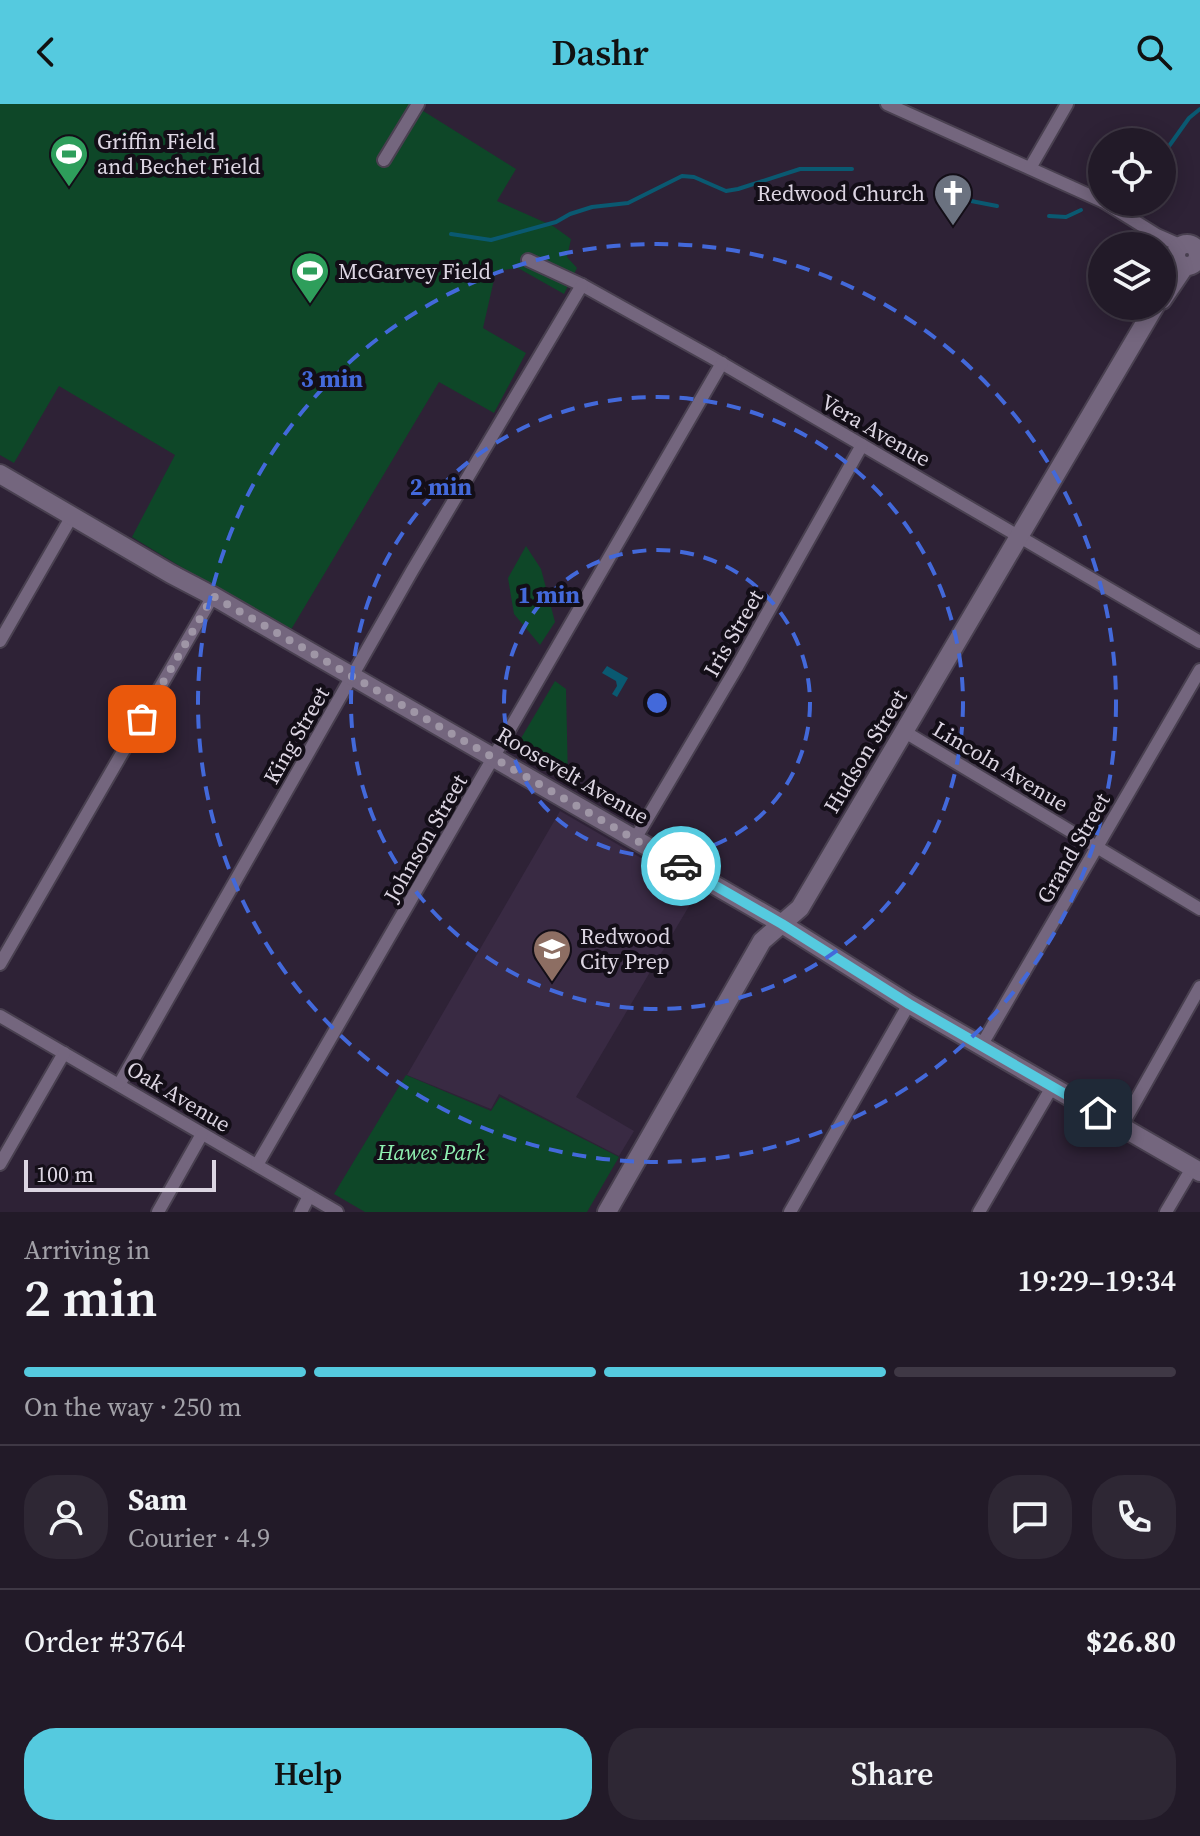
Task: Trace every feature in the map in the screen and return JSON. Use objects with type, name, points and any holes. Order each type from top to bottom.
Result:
[{"type":"street","points":[[384,160],[418,104]]},
{"type":"street","points":[[887,104],[1088,195]]},
{"type":"street","points":[[1030,168],[1067,104]]},
{"type":"street","points":[[1126,216],[1191,254]]},
{"type":"street","points":[[1176,270],[1191,254]]},
{"type":"street","points":[[1176,278],[1191,254]]},
{"type":"street","name":"Vera Avenue","points":[[528,260],[582,285],[722,363],[1200,642]]},
{"type":"street","name":"King Street","points":[[120,1083],[582,285]]},
{"type":"street","name":"Hudson Street","points":[[607,1212],[762,941],[800,908],[1147,320]]},
{"type":"street","name":"Johnson Street","points":[[257,1165],[722,363]]},
{"type":"street","name":"Iris Street","points":[[635,839],[737,667],[862,445]]},
{"type":"street","name":"Roosevelt Avenue","points":[[0,474],[782,924],[909,1004],[1196,1170]]},
{"type":"street","points":[[0,641],[72,516]]},
{"type":"street","points":[[0,964],[213,596]]},
{"type":"street","name":"Grand Street","points":[[981,1046],[1200,670]]},
{"type":"street","name":"Lincoln Avenue","points":[[905,732],[1200,909]]},
{"type":"street","points":[[1121,1127],[1200,987]]},
{"type":"street","points":[[790,1212],[909,1004]]},
{"type":"street","name":"Oak Avenue","points":[[0,1016],[120,1083],[337,1212]]},
{"type":"street","points":[[0,1164],[64,1053]]},
{"type":"street","points":[[979,1212],[1052,1087]]},
{"type":"street","points":[[158,1212],[202,1134]]},
{"type":"street","points":[[1166,1212],[1196,1170]]},
{"type":"street","points":[[301,1212],[309,1196]]},
{"type":"shaded area","name":"Redwood City Prep","points":[[560,811],[698,891],[576,1097],[634,1131],[619,1156],[499,1094],[491,1109],[407,1075]]},
{"type":"green space","points":[[0,104],[412,104],[516,169],[497,201],[553,226],[571,239],[567,257],[577,268],[564,294],[518,268],[496,271],[483,328],[526,353],[494,413],[439,382],[289,633],[132,537],[175,455],[59,386],[14,463],[0,455]]},
{"type":"green space","points":[[526,546],[541,569],[555,622],[540,645],[514,614],[508,578]]},
{"type":"green space","points":[[555,681],[566,689],[568,780],[518,751],[517,745]]},
{"type":"green space","name":"Hawes Park","points":[[406,1075],[491,1111],[500,1097],[619,1157],[587,1212],[365,1212],[334,1194]]},
{"type":"water","points":[[607,666],[628,678],[617,697],[612,694],[617,686],[616,681],[602,673]]},
{"type":"waterway","points":[[1176,136],[1200,109]]},
{"type":"waterway","points":[[451,234],[491,240],[556,222],[592,207],[628,203],[682,176],[694,177],[726,191],[800,169],[852,169]]},
{"type":"waterway","points":[[966,200],[997,206]]},
{"type":"waterway","points":[[1049,216],[1066,217],[1081,210]]},
{"type":"way so far","points":[[142,719],[213,596],[681,866]]},
{"type":"place","name":"Griffin Field and Bechet Field","points":[[69,188]]},
{"type":"place","name":"Redwood Church","points":[[953,227]]},
{"type":"place","name":"McGarvey Field","points":[[310,305]]},
{"type":"place","name":"Redwood City Prep","points":[[552,983]]},
{"type":"route","points":[[681,866],[782,924],[909,1004],[1098,1113]]}]
